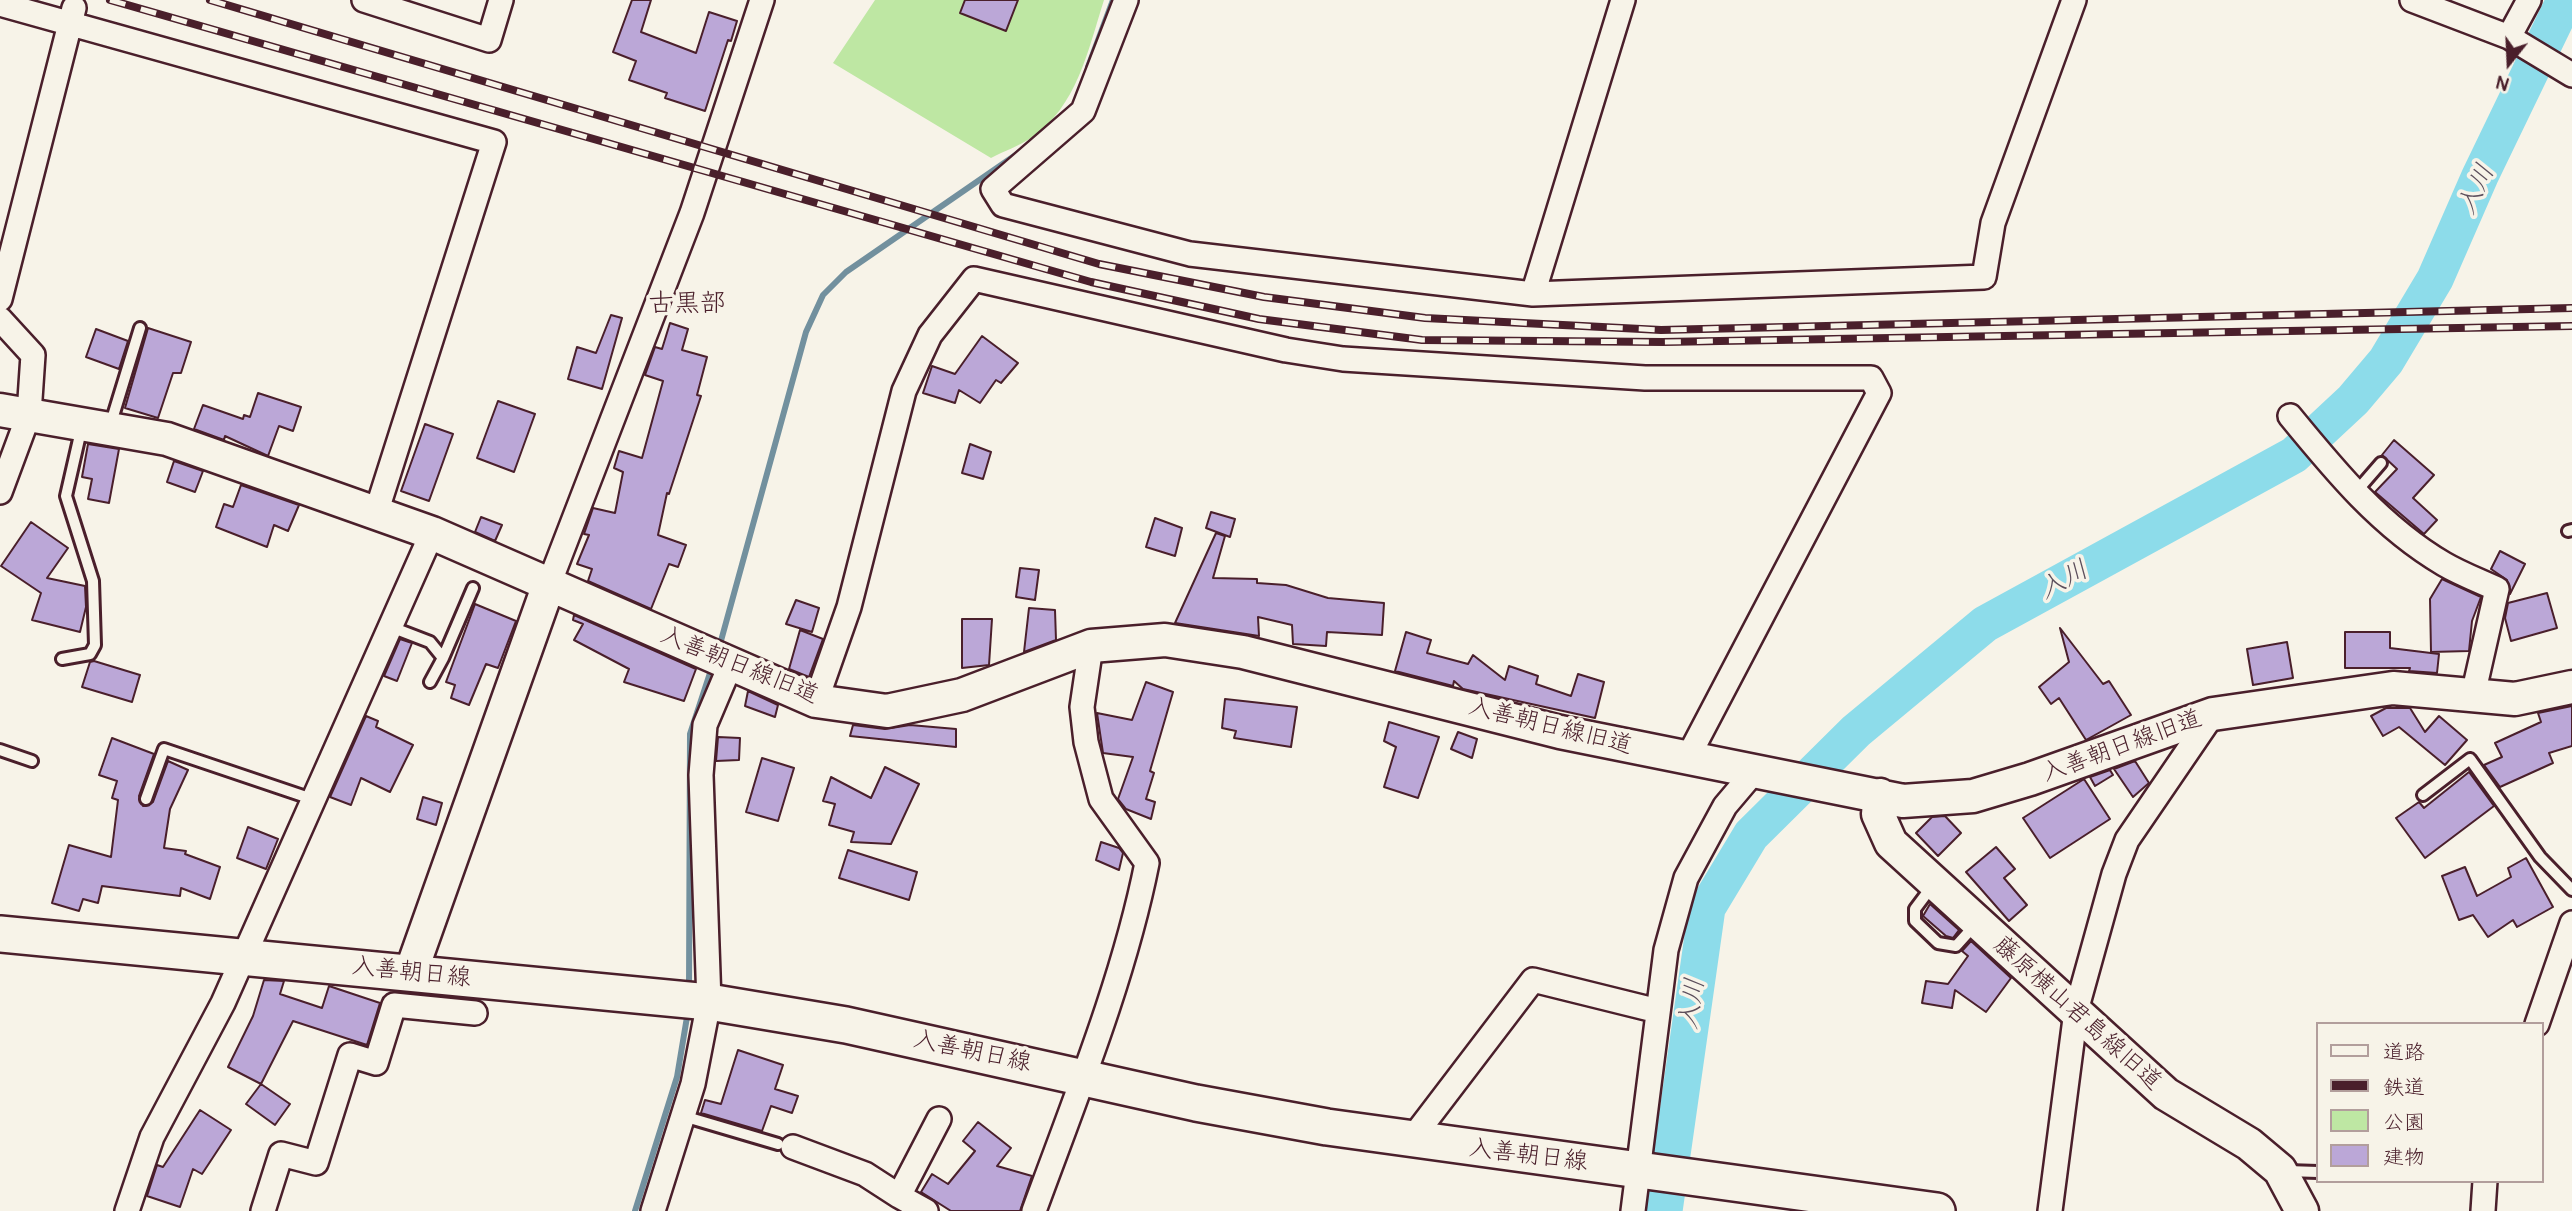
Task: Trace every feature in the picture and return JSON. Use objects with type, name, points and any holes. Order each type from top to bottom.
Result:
[{"type":"main road","name":"入善朝日線","points":[[0,934],[100,946],[411,972],[709,1002],[846,1025],[1196,1103],[1410,1140],[1937,1211]]},
{"type":"street","points":[[364,0],[489,40],[501,0]]},
{"type":"street","points":[[411,972],[548,584],[692,213],[762,0]]},
{"type":"street","points":[[1126,0],[1083,111],[993,189],[1003,205],[1190,254],[1533,293],[1984,277],[1993,223],[2074,0]]},
{"type":"street","points":[[1533,293],[1623,0]]},
{"type":"street","points":[[2412,0],[2510,37],[2569,74]]},
{"type":"street","points":[[2510,37],[2529,0]]},
{"type":"street","points":[[0,4],[71,16],[494,142],[376,513]]},
{"type":"street","points":[[0,299],[71,16]]},
{"type":"street","points":[[816,701],[849,607],[904,391],[930,335],[974,279],[1343,359],[1645,378],[1871,378],[1879,393],[1687,759]]},
{"type":"street","points":[[0,319],[33,355],[14,412],[0,492]]},
{"type":"street","name":"入善朝日線旧道","points":[[14,412],[167,439],[432,533],[730,666],[816,701],[887,711],[962,695],[1091,646],[1165,640],[1243,652],[1560,732],[1903,801],[1973,796],[2030,779],[2213,714],[2393,688],[2515,699],[2572,687]]},
{"type":"street","points":[[2290,416],[2356,493],[2401,533],[2444,564],[2497,589],[2473,695]]},
{"type":"street","points":[[127,1211],[152,1137],[244,957],[432,533]]},
{"type":"street","points":[[1034,1211],[1084,1076],[1140,898],[1147,863],[1101,799],[1086,742],[1082,707],[1091,646]]},
{"type":"street","points":[[653,1211],[693,1084],[709,1002],[701,775],[705,726],[730,666]]},
{"type":"street","points":[[2050,1211],[2076,1011],[2114,874],[2127,840],[2213,714]]},
{"type":"street","points":[[1633,1211],[1666,950],[1686,878],[1726,806],[1762,774]]},
{"type":"street","name":"藤原横山君島線旧道","points":[[1880,795],[1878,814],[1891,843],[2166,1094],[2249,1144],[2280,1170],[2302,1211]]},
{"type":"street","points":[[2538,1022],[2568,949],[2572,923]]},
{"type":"street","points":[[1410,1140],[1533,980],[1658,1011]]},
{"type":"street","points":[[263,1211],[281,1154],[316,1163],[350,1055],[376,1063],[394,1005],[475,1013]]},
{"type":"street","points":[[899,1196],[939,1119]]},
{"type":"street","points":[[785,1145],[865,1174],[926,1211]]},
{"type":"street","points":[[2483,1211],[2485,1183]]},
{"type":"lane","points":[[62,659],[90,654],[95,645],[93,581],[66,496],[140,328]]},
{"type":"lane","points":[[2356,493],[2381,463]]},
{"type":"lane","points":[[430,682],[472,588]]},
{"type":"lane","points":[[391,627],[430,642],[443,658]]},
{"type":"lane","points":[[146,799],[164,749],[315,800]]},
{"type":"lane","points":[[0,750],[32,761]]},
{"type":"lane","points":[[2423,795],[2470,759],[2539,857],[2572,890]]},
{"type":"lane","points":[[683,1116],[785,1145]]},
{"type":"lane","points":[[2280,1170],[2316,1172]]},
{"type":"green space","points":[[875,0],[1104,0],[1079,76],[1060,110],[1031,138],[991,158],[833,63]]},
{"type":"building","points":[[632,0],[651,0],[641,32],[696,53],[709,12],[737,21],[731,41],[728,40],[705,111],[665,98],[667,93],[629,80],[636,61],[613,52]]},
{"type":"building","points":[[965,0],[1018,0],[1006,31],[960,13]]},
{"type":"building","points":[[611,315],[622,318],[602,389],[568,379],[577,347],[596,353]]},
{"type":"building","points":[[670,323],[688,329],[682,350],[707,357],[697,395],[701,396],[669,494],[667,493],[658,535],[686,545],[678,567],[669,564],[651,609],[588,581],[592,569],[577,564],[589,535],[584,534],[593,508],[615,513],[623,472],[614,468],[619,451],[642,458],[663,381],[645,375],[655,347],[662,349]]},
{"type":"building","points":[[148,328],[191,342],[181,373],[173,373],[158,418],[125,408]]},
{"type":"building","points":[[96,329],[128,341],[119,369],[86,357]]},
{"type":"building","points":[[982,336],[1018,363],[1001,383],[996,380],[980,403],[959,390],[955,403],[923,393],[932,366],[955,374]]},
{"type":"building","points":[[258,393],[301,407],[293,431],[279,426],[268,456],[225,436],[224,440],[194,429],[203,405],[243,419],[244,415],[250,417]]},
{"type":"building","points":[[498,401],[535,414],[514,472],[477,458]]},
{"type":"building","points":[[425,424],[453,434],[429,501],[401,491]]},
{"type":"building","points":[[2394,440],[2434,475],[2413,498],[2437,520],[2424,534],[2375,492],[2397,469],[2382,455]]},
{"type":"building","points":[[88,444],[119,449],[109,503],[88,499],[92,479],[82,477]]},
{"type":"building","points":[[970,444],[991,452],[983,479],[962,473]]},
{"type":"building","points":[[174,461],[203,471],[195,492],[167,482]]},
{"type":"building","points":[[241,485],[299,505],[288,531],[274,525],[267,547],[216,527],[224,504],[233,507]]},
{"type":"building","points":[[1211,512],[1235,519],[1230,537],[1206,528]]},
{"type":"building","points":[[481,517],[502,525],[495,541],[475,532]]},
{"type":"building","points":[[1155,518],[1182,528],[1175,556],[1146,547]]},
{"type":"building","points":[[31,522],[68,548],[47,578],[85,586],[86,607],[80,632],[32,620],[41,593],[1,566]]},
{"type":"building","points":[[1216,533],[1225,536],[1213,578],[1257,579],[1257,583],[1286,585],[1328,598],[1384,603],[1382,635],[1327,632],[1326,646],[1293,644],[1292,625],[1258,617],[1259,636],[1175,623]]},
{"type":"building","points":[[2500,551],[2525,564],[2510,594],[2507,580],[2491,569]]},
{"type":"building","points":[[1020,568],[1039,570],[1035,600],[1016,597]]},
{"type":"building","points":[[2442,579],[2481,597],[2472,621],[2469,651],[2431,652],[2430,599]]},
{"type":"building","points":[[2547,593],[2557,628],[2511,641],[2505,618],[2508,603]]},
{"type":"building","points":[[796,600],[819,608],[812,632],[786,624]]},
{"type":"building","points":[[475,604],[516,621],[498,668],[486,664],[469,705],[451,698],[455,685],[446,682]]},
{"type":"building","points":[[1029,608],[1055,610],[1056,640],[1024,652]]},
{"type":"building","points":[[574,615],[696,669],[684,701],[624,682],[629,669],[574,640],[583,624],[573,620]]},
{"type":"building","points":[[962,619],[992,619],[989,665],[962,668]]},
{"type":"building","points":[[2060,628],[2103,684],[2109,681],[2131,715],[2086,740],[2059,698],[2051,704],[2039,687],[2069,662]]},
{"type":"building","points":[[800,630],[823,639],[809,677],[789,669]]},
{"type":"building","points":[[1406,632],[1431,640],[1427,653],[1468,664],[1473,655],[1505,680],[1509,666],[1538,676],[1536,684],[1571,696],[1578,674],[1604,682],[1595,718],[1463,689],[1454,681],[1453,686],[1395,671]]},
{"type":"building","points":[[2345,632],[2390,632],[2390,648],[2439,654],[2437,673],[2409,671],[2410,668],[2345,668]]},
{"type":"building","points":[[400,639],[412,643],[397,681],[384,676]]},
{"type":"building","points":[[2287,642],[2293,678],[2253,685],[2247,649]]},
{"type":"building","points":[[90,662],[140,675],[132,702],[82,687]]},
{"type":"building","points":[[1146,682],[1173,692],[1150,771],[1154,773],[1146,799],[1155,802],[1151,819],[1126,809],[1118,799],[1133,757],[1103,753],[1097,713],[1132,720]]},
{"type":"building","points":[[748,691],[778,705],[775,717],[745,706]]},
{"type":"building","points":[[1225,699],[1297,707],[1291,747],[1234,738],[1236,731],[1222,728]]},
{"type":"building","points":[[2572,706],[2572,746],[2549,753],[2553,763],[2500,787],[2484,765],[2502,757],[2495,743],[2541,722],[2538,713]]},
{"type":"building","points":[[2386,708],[2410,708],[2425,732],[2439,716],[2467,740],[2445,765],[2399,727],[2383,736],[2371,716]]},
{"type":"building","points":[[366,716],[378,721],[376,727],[413,745],[390,792],[361,778],[351,805],[330,797]]},
{"type":"building","points":[[1389,722],[1439,737],[1418,798],[1384,787],[1396,747],[1384,741]]},
{"type":"building","points":[[853,725],[885,729],[910,725],[956,729],[956,747],[850,736]]},
{"type":"building","points":[[1458,732],[1477,739],[1472,758],[1451,749]]},
{"type":"building","points":[[718,737],[740,738],[739,760],[716,761]]},
{"type":"building","points":[[112,738],[154,754],[139,796],[143,806],[153,802],[168,761],[188,770],[170,809],[164,848],[186,851],[185,854],[220,867],[210,899],[181,888],[180,896],[102,886],[98,903],[83,899],[79,911],[52,903],[69,845],[111,857],[118,800],[112,798],[117,781],[99,775]]},
{"type":"building","points":[[762,758],[794,768],[778,821],[746,812]]},
{"type":"building","points":[[2135,761],[2149,783],[2133,797],[2114,769]]},
{"type":"building","points":[[885,767],[919,784],[891,844],[851,842],[854,832],[829,825],[835,804],[823,801],[831,777],[871,798]]},
{"type":"building","points":[[2110,770],[2113,775],[2095,786],[2090,777]]},
{"type":"building","points":[[2469,772],[2494,806],[2425,858],[2396,818],[2419,802],[2424,808]]},
{"type":"building","points":[[2084,779],[2110,819],[2050,858],[2023,818]]},
{"type":"building","points":[[423,797],[442,803],[436,825],[417,819]]},
{"type":"building","points":[[1945,816],[1961,833],[1938,856],[1916,833],[1932,817]]},
{"type":"building","points":[[248,827],[278,839],[266,869],[237,858]]},
{"type":"building","points":[[1101,842],[1119,848],[1123,853],[1119,870],[1096,860]]},
{"type":"building","points":[[1996,847],[2015,869],[2004,878],[2027,905],[2009,921],[1966,872]]},
{"type":"building","points":[[848,850],[917,872],[909,900],[839,878]]},
{"type":"building","points":[[2526,858],[2553,907],[2517,927],[2513,920],[2488,937],[2473,915],[2459,920],[2442,876],[2465,867],[2477,896],[2511,877],[2508,868]]},
{"type":"building","points":[[1930,904],[1959,930],[1953,938],[1946,936],[1923,916]]},
{"type":"building","points":[[1971,941],[2011,978],[1986,1012],[1955,990],[1952,1008],[1922,1003],[1926,981],[1948,984],[1968,956],[1962,951]]},
{"type":"building","points":[[264,980],[284,981],[280,994],[322,1008],[329,986],[380,1003],[367,1045],[293,1021],[261,1084],[228,1067],[253,1016]]},
{"type":"building","points":[[738,1050],[783,1065],[775,1089],[798,1096],[792,1113],[771,1106],[762,1131],[701,1113],[705,1100],[721,1104]]},
{"type":"building","points":[[261,1084],[290,1104],[275,1125],[246,1104]]},
{"type":"building","points":[[200,1110],[231,1130],[202,1174],[193,1169],[180,1207],[147,1196],[157,1165],[163,1167]]},
{"type":"building","points":[[978,1122],[1011,1148],[997,1166],[1032,1176],[1020,1211],[951,1211],[921,1192],[932,1174],[948,1184],[975,1151],[963,1141]]},
{"type":"waterway","points":[[1088,67],[1113,0]]},
{"type":"waterway","name":"入川","points":[[1664,1211],[1707,908],[1751,835],[1856,731],[1985,624],[2294,455],[2353,400],[2386,361],[2435,279],[2480,176],[2565,0]]},
{"type":"waterway","points":[[719,648],[806,332],[823,295],[846,272],[1020,152]]},
{"type":"waterway","points":[[689,989],[690,734],[713,664]]},
{"type":"waterway","points":[[635,1211],[677,1077],[688,1011]]},
{"type":"railway","points":[[110,0],[1091,282],[1259,319],[1422,340],[1663,342],[2572,326]]},
{"type":"railway","points":[[210,0],[1099,264],[1264,297],[1425,318],[1661,330],[2572,308]]},
{"type":"district","name":"古黒部","points":[[687,304]]}]
